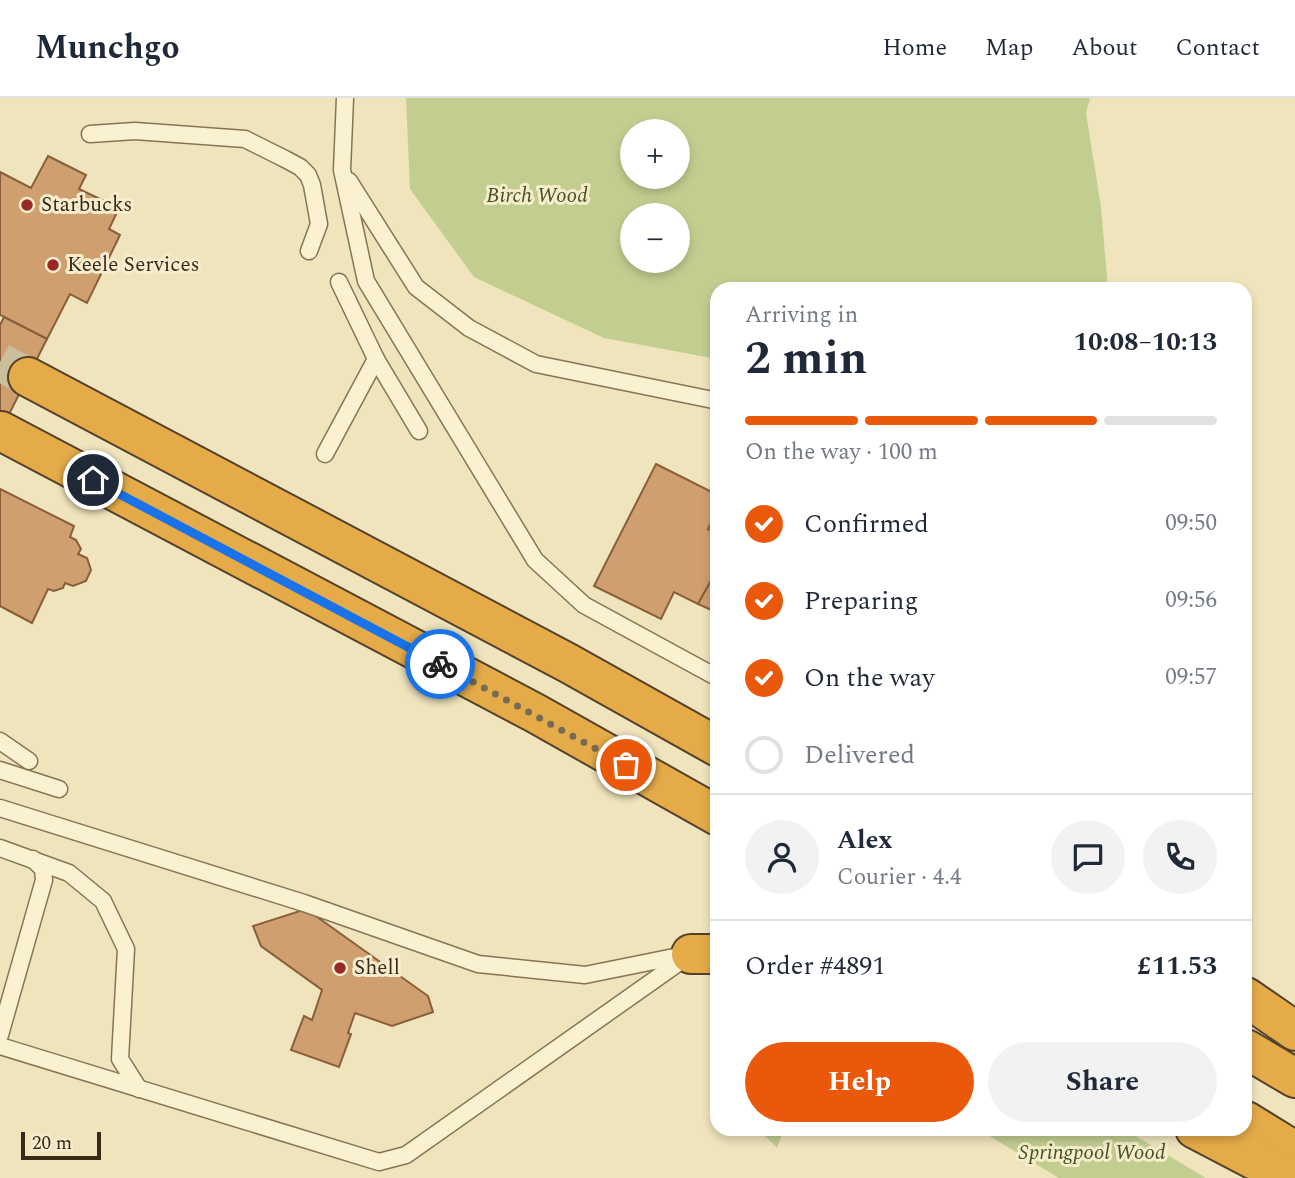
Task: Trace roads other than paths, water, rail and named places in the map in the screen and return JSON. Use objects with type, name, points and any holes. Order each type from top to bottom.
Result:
[{"type":"highway","points":[[28,377],[568,663],[710,743]]},
{"type":"highway","points":[[1,430],[535,713],[710,811]]},
{"type":"highway","points":[[1252,1001],[1295,1031]]},
{"type":"highway","points":[[1252,1053],[1295,1078]]},
{"type":"highway","points":[[1252,1125],[1295,1151]]},
{"type":"highway","points":[[1208,1136],[1289,1178]]},
{"type":"lane","points":[[345,98],[342,170],[366,281],[535,560],[584,605],[710,674]]},
{"type":"lane","points":[[90,134],[135,131],[245,139],[285,159],[308,174],[312,185],[319,224],[309,251]]},
{"type":"lane","points":[[342,170],[416,286],[469,328],[536,364],[710,399]]},
{"type":"lane","points":[[339,282],[376,359],[419,431]]},
{"type":"lane","points":[[325,454],[376,359]]},
{"type":"lane","points":[[0,741],[29,761]]},
{"type":"lane","points":[[0,770],[59,789]]},
{"type":"lane","points":[[0,808],[304,903],[478,964],[585,975],[704,954]]},
{"type":"lane","points":[[0,848],[69,873],[103,901],[126,949],[120,1059],[139,1088]]},
{"type":"lane","points":[[0,1035],[44,880],[43,869],[33,859]]},
{"type":"lane","points":[[0,1046],[379,1162],[406,1155],[704,954]]},
{"type":"tunnel","points":[[0,362],[28,377]]},
{"type":"place","name":"Starbucks","points":[[27,205]]},
{"type":"place","name":"Keele Services","points":[[53,265]]},
{"type":"place","name":"Shell","points":[[340,968]]},
{"type":"park label","name":"Birch Wood","points":[[537,196]]},
{"type":"park label","name":"Springpool Wood","points":[[1092,1153]]}]
